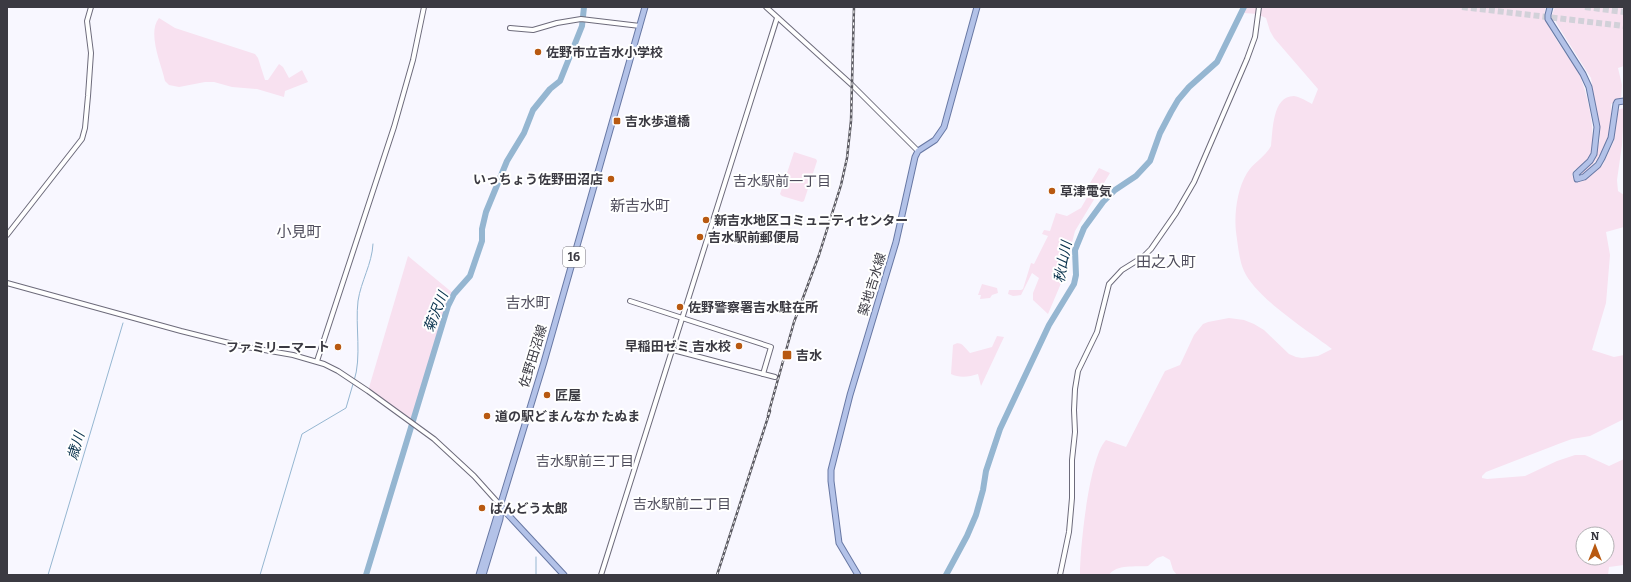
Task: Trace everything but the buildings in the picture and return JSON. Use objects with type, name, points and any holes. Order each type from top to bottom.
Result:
[{"type":"main road","name":"佐野田沼線","points":[[501,507],[646,7]]},
{"type":"main road","points":[[918,151],[935,140],[944,127],[977,7]]},
{"type":"main road","points":[[1550,7],[1548,19],[1577,63],[1589,87],[1597,127],[1594,154],[1590,161],[1576,174],[1577,179],[1584,177],[1598,165],[1611,138],[1616,104],[1617,102],[1624,101]]},
{"type":"main road","name":"築地吉水線","points":[[858,575],[840,543],[830,473],[850,395],[896,242],[915,157],[918,151]]},
{"type":"main road","points":[[479,575],[496,518],[501,507]]},
{"type":"main road","points":[[483,575],[500,519],[501,507]]},
{"type":"main road","points":[[501,507],[564,575]]},
{"type":"street","points":[[7,235],[82,139],[85,128],[88,96],[90,53],[87,21],[91,7]]},
{"type":"street","points":[[317,361],[394,127],[413,60],[424,7]]},
{"type":"street","points":[[766,7],[852,85],[918,151]]},
{"type":"street","points":[[1060,575],[1069,532],[1072,503],[1072,460],[1075,423],[1074,410],[1078,370],[1097,332],[1109,284],[1122,270],[1143,257],[1151,249],[1179,209],[1194,182],[1247,59],[1255,37],[1259,7]]},
{"type":"street","points":[[601,575],[777,18]]},
{"type":"street","points":[[510,28],[533,30],[557,23],[581,20],[640,26]]},
{"type":"street","points":[[7,283],[181,332],[317,361],[346,376],[434,439],[470,472],[501,507]]},
{"type":"street","points":[[630,301],[771,347],[763,374]]},
{"type":"street","points":[[673,350],[775,377]]},
{"type":"shaded area","points":[[1247,7],[1546,7],[1545,14],[1547,22],[1557,41],[1579,74],[1589,107],[1593,133],[1590,156],[1585,164],[1574,170],[1572,175],[1574,181],[1580,182],[1602,166],[1614,141],[1617,110],[1624,108],[1622,145],[1617,180],[1618,191],[1624,195],[1624,227],[1606,232],[1610,255],[1606,303],[1592,350],[1614,357],[1624,355],[1624,419],[1590,436],[1572,439],[1486,472],[1482,478],[1487,479],[1525,476],[1557,461],[1575,455],[1585,455],[1609,466],[1624,459],[1624,565],[1609,567],[1608,575],[1177,575],[1173,570],[1170,560],[1163,556],[1157,558],[1148,566],[1132,566],[1116,569],[1109,575],[1080,575],[1084,525],[1090,483],[1100,450],[1106,440],[1126,447],[1165,371],[1180,365],[1194,335],[1203,324],[1229,318],[1244,320],[1264,330],[1289,354],[1296,357],[1302,358],[1318,356],[1332,349],[1297,324],[1259,292],[1244,271],[1241,262],[1235,218],[1237,202],[1244,179],[1250,169],[1271,146],[1275,115],[1281,102],[1294,96],[1312,104],[1318,89],[1274,38],[1266,18],[1257,14],[1244,13]]},
{"type":"shaded area","points":[[1555,7],[1624,7],[1624,66],[1618,68],[1622,85],[1621,98],[1611,104],[1612,126],[1604,149],[1582,176],[1581,174],[1594,161],[1600,139],[1591,78],[1552,15]]},
{"type":"shaded area","points":[[159,18],[175,28],[255,54],[258,58],[265,80],[268,80],[279,64],[283,67],[289,78],[302,70],[308,82],[285,91],[284,97],[257,89],[232,87],[214,82],[205,82],[179,87],[169,85],[165,81],[156,48],[154,32]]},
{"type":"shaded area","points":[[794,152],[816,159],[817,161],[804,201],[802,202],[780,194]]},
{"type":"shaded area","points":[[1099,168],[1110,173],[1075,231],[1062,281],[1048,314],[1033,300],[1033,293],[1039,278],[1032,273],[1021,295],[1013,296],[1008,294],[1009,290],[1023,289],[1031,263],[1034,264],[1048,236],[1042,234],[1044,230],[1050,231],[1056,213],[1067,216],[1081,208],[1092,189],[1090,183]]},
{"type":"shaded area","points":[[408,256],[454,294],[448,306],[423,388],[410,422],[368,391]]},
{"type":"shaded area","points":[[982,284],[997,288],[998,293],[992,295],[990,298],[980,299],[981,295],[978,295]]},
{"type":"shaded area","points":[[997,336],[1004,337],[981,386],[978,374],[964,377],[951,374],[953,345],[958,343],[970,353],[992,347]]},
{"type":"waterway","name":"菊沢川","points":[[366,575],[448,306],[454,294],[470,276],[482,241],[482,229],[486,212],[507,161],[524,133],[533,110],[550,89],[560,81],[582,26],[584,7]]},
{"type":"waterway","name":"秋山川","points":[[946,575],[967,536],[976,515],[983,490],[986,471],[1000,429],[1049,325],[1074,284],[1076,275],[1075,250],[1084,228],[1103,202],[1115,190],[1136,176],[1150,161],[1160,133],[1178,100],[1189,87],[1217,62],[1244,7]]},
{"type":"waterway","points":[[354,381],[358,362],[358,301],[361,286],[371,259],[373,244]]},
{"type":"waterway","name":"歳川","points":[[48,575],[123,323]]},
{"type":"waterway","points":[[260,575],[302,434],[346,408],[353,384]]},
{"type":"waterway","points":[[536,557],[536,575]]},
{"type":"tunnel","points":[[1462,7],[1624,26]]},
{"type":"tunnel","points":[[1585,7],[1624,12]]},
{"type":"railway","points":[[768,415],[794,322],[819,255],[841,185],[847,158],[851,121],[854,7]]},
{"type":"railway","points":[[717,575],[770,411]]},
{"type":"place","name":"佐野市立吉水小学校","points":[[538,52]]},
{"type":"place","name":"吉水歩道橋","points":[[617,121]]},
{"type":"place","name":"いっちょう佐野田沼店","points":[[611,179]]},
{"type":"place","name":"草津電気","points":[[1052,191]]},
{"type":"place","name":"新吉水地区コミュニティセンター","points":[[706,220]]},
{"type":"place","name":"吉水駅前郵便局","points":[[700,237]]},
{"type":"place","name":"佐野警察署吉水駐在所","points":[[680,307]]},
{"type":"place","name":"早稲田ゼミ 吉水校","points":[[739,346]]},
{"type":"place","name":"ファミリーマート","points":[[338,347]]},
{"type":"place","name":"吉水","points":[[787,355]]},
{"type":"place","name":"匠屋","points":[[547,395]]},
{"type":"place","name":"道の駅どまんなか たぬま","points":[[487,416]]},
{"type":"place","name":"ばんどう太郎","points":[[482,508]]},
{"type":"district","name":"吉水駅前一丁目","points":[[782,181]]},
{"type":"district","name":"新吉水町","points":[[640,206]]},
{"type":"district","name":"小見町","points":[[299,232]]},
{"type":"district","name":"田之入町","points":[[1166,262]]},
{"type":"district","name":"吉水町","points":[[528,303]]},
{"type":"district","name":"吉水駅前三丁目","points":[[585,461]]},
{"type":"district","name":"吉水駅前二丁目","points":[[682,504]]}]
